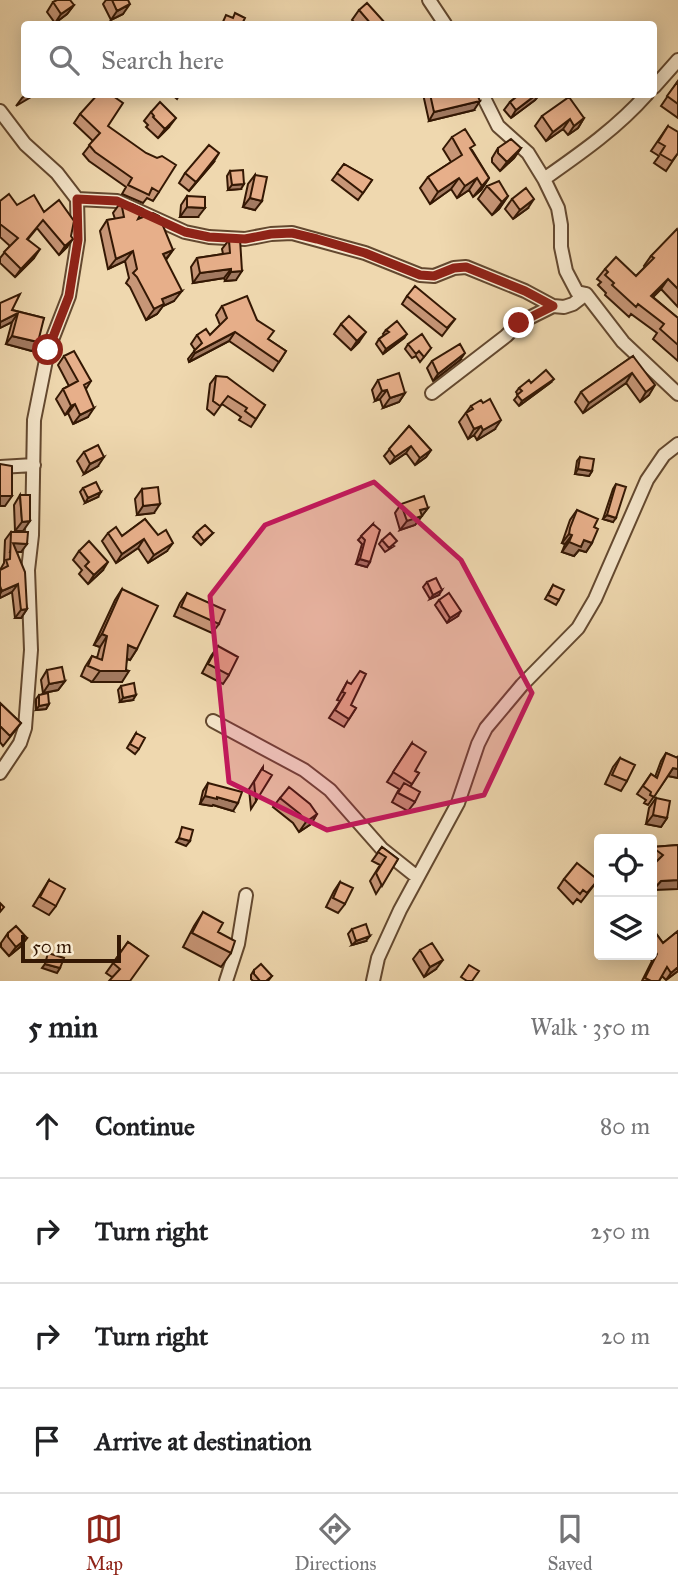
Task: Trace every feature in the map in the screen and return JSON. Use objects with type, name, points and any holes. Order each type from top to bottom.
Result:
[{"type":"street","points":[[429,0],[443,21]]},
{"type":"street","points":[[657,83],[678,60]]},
{"type":"street","points":[[484,98],[498,126],[528,153],[558,208],[566,271],[577,292],[586,295],[623,342],[678,394]]},
{"type":"street","points":[[544,179],[583,152],[629,114],[643,98]]},
{"type":"street","points":[[0,111],[25,144],[57,173],[77,199],[78,240],[69,296],[48,350],[34,420],[28,570],[30,650],[24,728],[20,743],[0,773]]},
{"type":"street","points":[[77,199],[117,201],[185,232],[209,237],[245,239],[292,233],[365,253],[420,275],[434,276],[454,268],[466,267],[525,291],[553,306],[573,304],[586,295]]},
{"type":"street","points":[[432,393],[519,323],[553,306]]},
{"type":"street","points":[[373,981],[378,958],[417,877],[458,803],[486,728],[522,685],[578,628],[595,599],[647,480],[664,455],[678,444]]},
{"type":"street","points":[[0,467],[34,466]]},
{"type":"street","points":[[214,721],[330,790],[382,849],[417,877]]},
{"type":"street","points":[[226,981],[239,944],[246,895]]},
{"type":"highlighted area","points":[[374,482],[461,560],[532,693],[484,795],[327,830],[229,782],[210,596],[265,525]]},
{"type":"building","points":[[70,0],[74,5],[61,14],[53,2]]},
{"type":"building","points":[[112,0],[128,0],[130,4],[117,11]]},
{"type":"building","points":[[367,3],[383,21],[368,21],[359,10]]},
{"type":"building","points":[[235,13],[245,18],[244,21],[223,21],[226,15],[233,18]]},
{"type":"building","points":[[678,81],[678,104],[667,96]]},
{"type":"building","points":[[94,98],[116,98],[123,103],[108,126],[146,153],[157,158],[162,156],[176,165],[159,192],[152,188],[149,195],[128,185],[132,178],[89,145],[100,133],[80,114]]},
{"type":"building","points":[[431,98],[479,98],[480,101],[434,112]]},
{"type":"building","points":[[515,98],[532,98],[516,110],[510,102]]},
{"type":"building","points":[[570,98],[584,118],[574,126],[570,119],[553,132],[542,116]]},
{"type":"building","points":[[160,102],[176,118],[165,129],[151,112]]},
{"type":"building","points":[[668,126],[678,132],[678,153],[672,161],[660,154],[665,146],[658,142]]},
{"type":"building","points":[[465,129],[475,145],[470,148],[489,178],[482,186],[477,178],[465,186],[459,178],[438,192],[428,177],[462,155],[452,137]]},
{"type":"building","points":[[511,139],[521,148],[507,162],[498,153],[498,148]]},
{"type":"building","points":[[209,145],[219,153],[196,182],[185,173]]},
{"type":"building","points":[[344,164],[372,180],[363,193],[337,173]]},
{"type":"building","points":[[243,170],[244,184],[232,185],[230,171]]},
{"type":"building","points":[[255,175],[267,177],[262,201],[250,198]]},
{"type":"building","points":[[499,181],[508,196],[502,202],[487,186]]},
{"type":"building","points":[[526,188],[534,199],[520,210],[512,199]]},
{"type":"building","points":[[9,194],[17,205],[34,195],[44,212],[59,200],[74,221],[71,236],[73,239],[65,246],[43,220],[27,239],[40,249],[21,269],[4,252],[18,238],[0,224],[0,201]]},
{"type":"building","points":[[187,196],[205,197],[205,208],[187,207]]},
{"type":"building","points":[[121,202],[143,209],[138,219],[153,213],[159,216],[173,250],[163,254],[182,291],[162,299],[164,304],[154,309],[133,273],[137,269],[133,251],[116,259],[107,220],[124,217]]},
{"type":"building","points":[[677,229],[678,289],[668,279],[651,296],[678,318],[678,345],[660,329],[664,324],[638,304],[636,307],[605,275],[608,272],[605,269],[616,257],[636,276]]},
{"type":"building","points":[[240,239],[242,271],[231,272],[231,269],[200,273],[197,258],[230,253],[229,240]]},
{"type":"building","points":[[415,286],[455,319],[447,328],[407,296]]},
{"type":"building","points":[[20,294],[12,310],[44,318],[38,342],[12,336],[18,313],[0,322],[0,303]]},
{"type":"building","points":[[247,296],[257,320],[274,331],[268,339],[286,351],[279,362],[235,332],[195,353],[202,343],[197,335],[206,329],[210,335],[227,318],[222,306]]},
{"type":"building","points":[[349,316],[366,332],[357,341],[341,324]]},
{"type":"building","points":[[397,321],[407,334],[386,349],[379,339],[389,332],[386,330]]},
{"type":"building","points":[[422,334],[431,348],[424,357],[419,351],[416,354],[408,344]]},
{"type":"building","points":[[460,344],[465,353],[438,374],[432,361]]},
{"type":"building","points":[[74,351],[91,381],[84,385],[94,408],[80,415],[75,404],[71,406],[63,389],[78,381],[64,356]]},
{"type":"building","points":[[633,356],[655,385],[646,392],[632,373],[589,403],[581,392]]},
{"type":"building","points":[[546,370],[554,379],[522,401],[517,395],[522,391],[519,388],[529,380],[531,383]]},
{"type":"building","points":[[399,373],[405,393],[390,398],[387,390],[382,391],[378,380]]},
{"type":"building","points":[[216,376],[227,377],[265,405],[256,419],[245,411],[247,408],[228,396],[220,406],[213,401]]},
{"type":"building","points":[[490,399],[501,420],[483,430],[481,426],[474,429],[466,413],[481,400],[483,403]]},
{"type":"building","points":[[409,426],[431,450],[420,458],[411,446],[395,457],[389,449]]},
{"type":"building","points":[[98,445],[104,457],[90,464],[84,452]]},
{"type":"building","points":[[580,457],[594,459],[592,471],[578,469]]},
{"type":"building","points":[[0,464],[12,466],[12,496],[0,496]]},
{"type":"building","points":[[96,482],[101,492],[88,498],[83,488]]},
{"type":"building","points":[[616,484],[626,487],[616,518],[607,515]]},
{"type":"building","points":[[158,487],[160,504],[143,506],[142,489]]},
{"type":"building","points":[[20,495],[30,495],[30,521],[22,522]]},
{"type":"building","points":[[424,496],[428,508],[420,510],[422,516],[407,521],[401,504]]},
{"type":"building","points":[[577,510],[598,519],[594,527],[598,529],[592,543],[584,540],[581,547],[569,542],[572,535],[569,534],[570,528]]},
{"type":"building","points":[[145,519],[158,535],[166,530],[173,543],[154,555],[144,539],[122,554],[108,533],[116,527],[122,536]]},
{"type":"building","points":[[373,524],[380,530],[370,562],[360,559],[365,540],[361,536]]},
{"type":"building","points":[[205,525],[213,533],[204,541],[197,532]]},
{"type":"building","points":[[11,532],[28,532],[27,544],[13,543],[25,572],[27,609],[21,610],[18,584],[2,591],[0,586],[0,570],[8,566],[6,560],[10,559]]},
{"type":"building","points":[[390,533],[397,541],[389,548],[382,540]]},
{"type":"building","points":[[89,541],[108,562],[94,575],[85,566],[89,562],[79,551]]},
{"type":"building","points":[[436,578],[442,590],[433,595],[427,582]]},
{"type":"building","points":[[553,585],[564,590],[559,600],[548,595]]},
{"type":"building","points":[[122,589],[158,606],[137,649],[128,645],[126,670],[129,671],[100,671],[88,666],[92,656],[102,660],[107,636],[102,634]]},
{"type":"building","points":[[187,593],[225,610],[219,624],[181,607]]},
{"type":"building","points":[[449,593],[461,611],[450,618],[439,600]]},
{"type":"building","points":[[218,646],[238,657],[229,675],[208,664]]},
{"type":"building","points":[[62,667],[65,681],[49,684],[47,670]]},
{"type":"building","points":[[360,671],[366,674],[351,705],[356,708],[349,719],[335,710],[345,693],[342,692],[347,682],[351,684]]},
{"type":"building","points":[[134,683],[136,695],[123,698],[121,686]]},
{"type":"building","points":[[48,693],[49,704],[39,706],[39,695]]},
{"type":"building","points":[[0,703],[21,723],[10,736],[0,726]]},
{"type":"building","points":[[136,733],[145,738],[139,749],[130,744]]},
{"type":"building","points":[[412,743],[426,752],[415,771],[419,773],[412,784],[393,772]]},
{"type":"building","points":[[666,753],[678,758],[678,769],[673,768],[654,797],[643,786],[651,774],[657,778]]},
{"type":"building","points":[[620,758],[635,765],[627,781],[612,775]]},
{"type":"building","points":[[263,767],[263,770],[272,775],[256,801],[254,782]]},
{"type":"building","points":[[208,783],[242,792],[238,803],[205,796]]},
{"type":"building","points":[[404,783],[420,792],[415,802],[398,793]]},
{"type":"building","points":[[289,787],[310,804],[317,814],[306,822],[280,798]]},
{"type":"building","points":[[656,798],[670,801],[667,818],[653,815]]},
{"type":"building","points":[[182,827],[193,830],[190,841],[179,838]]},
{"type":"building","points":[[678,845],[678,880],[661,881],[657,885],[657,861],[663,855],[657,851],[657,847]]},
{"type":"building","points":[[382,847],[398,859],[382,886],[376,873],[386,857],[378,852]]},
{"type":"building","points":[[577,863],[594,877],[594,885],[587,893],[583,890],[580,894],[564,879]]},
{"type":"building","points":[[49,880],[65,889],[56,906],[40,897]]},
{"type":"building","points":[[340,882],[353,888],[345,904],[333,898]]},
{"type":"building","points":[[203,912],[223,923],[218,932],[235,941],[231,953],[192,933]]},
{"type":"building","points":[[366,924],[370,936],[356,941],[352,929]]},
{"type":"building","points":[[16,926],[27,938],[16,947],[8,933]]},
{"type":"building","points":[[678,931],[678,967],[671,973],[667,967],[659,981],[645,978],[654,960],[657,960],[657,935],[663,943]]},
{"type":"building","points":[[128,942],[148,956],[130,981],[109,981],[120,969],[113,963]]},
{"type":"building","points":[[432,943],[443,960],[430,967],[420,950]]},
{"type":"building","points":[[48,953],[64,958],[60,968],[45,964]]},
{"type":"building","points":[[261,964],[272,976],[266,981],[260,981],[254,974],[254,970]]},
{"type":"building","points":[[469,965],[479,971],[472,981],[461,977]]},
{"type":"route","points":[[48,350],[69,296],[78,240],[77,199],[117,201],[185,232],[209,237],[245,239],[292,233],[365,253],[420,275],[434,276],[454,268],[466,267],[525,291],[553,306],[519,323]]}]
